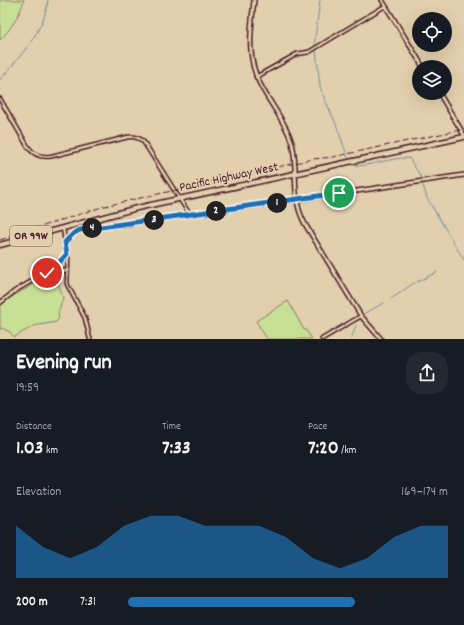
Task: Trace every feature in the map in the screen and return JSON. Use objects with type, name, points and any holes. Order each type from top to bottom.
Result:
[{"type":"highway","name":"Pacific Highway West","points":[[0,245],[111,215],[179,199],[464,136]]},
{"type":"main road","points":[[254,0],[250,45],[252,65],[256,77],[289,134],[293,150],[298,210],[304,224],[361,316],[381,339]]},
{"type":"main road","points":[[382,0],[419,60]]},
{"type":"main road","points":[[442,100],[464,136]]},
{"type":"main road","points":[[296,200],[464,175]]},
{"type":"street","points":[[256,77],[297,54],[308,52],[385,6]]},
{"type":"street","points":[[0,99],[28,147],[33,153],[39,156],[52,156],[128,137],[139,138],[145,144],[190,215]]},
{"type":"street","points":[[65,242],[74,233],[82,230],[296,200]]},
{"type":"street","points":[[63,228],[67,254],[66,284],[85,318],[90,339]]},
{"type":"street","points":[[0,303],[15,291],[48,272],[67,254]]},
{"type":"street","points":[[48,272],[60,270],[67,271]]},
{"type":"street","points":[[322,339],[361,316]]},
{"type":"green space","points":[[0,0],[24,0],[15,22],[0,40]]},
{"type":"green space","points":[[55,273],[63,298],[58,314],[59,318],[56,322],[34,326],[14,337],[10,332],[2,328],[0,330],[0,305],[9,298]]},
{"type":"green space","points":[[288,301],[304,330],[306,330],[312,339],[267,339],[256,321]]},
{"type":"waterway","points":[[0,80],[23,53],[37,33],[46,11],[48,0]]},
{"type":"waterway","points":[[315,45],[320,0]]},
{"type":"waterway","points":[[316,50],[322,92]]},
{"type":"waterway","points":[[323,95],[336,124],[348,158]]},
{"type":"waterway","points":[[352,165],[359,166],[394,159],[409,158],[421,177]]},
{"type":"waterway","points":[[423,185],[427,198],[464,260]]},
{"type":"waterway","points":[[417,282],[437,272]]},
{"type":"waterway","points":[[391,299],[414,283]]},
{"type":"waterway","points":[[365,313],[384,303]]},
{"type":"waterway","points":[[351,339],[356,326]]},
{"type":"railway","points":[[0,240],[105,206],[313,159],[333,157],[464,129]]},
{"type":"route","points":[[47,273],[67,254],[65,242],[74,233],[80,230],[175,218],[339,193]]}]
